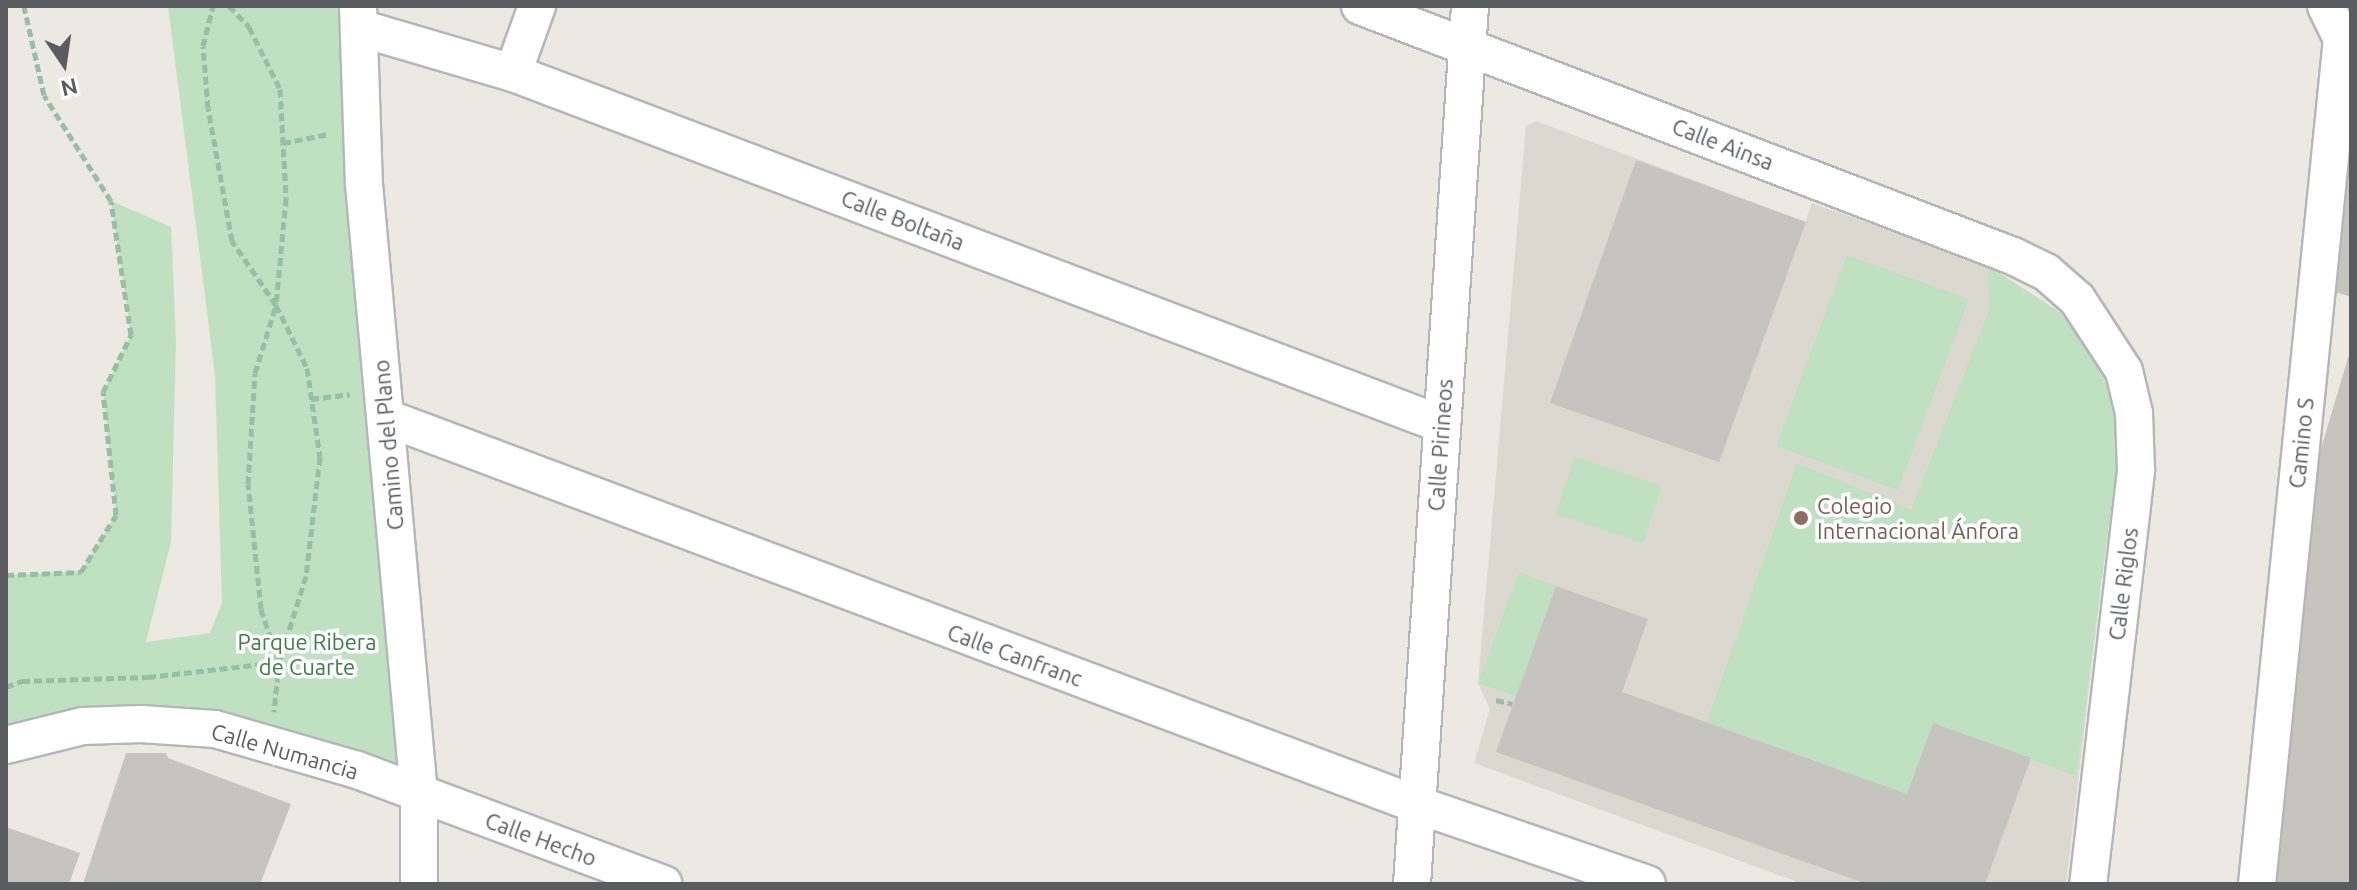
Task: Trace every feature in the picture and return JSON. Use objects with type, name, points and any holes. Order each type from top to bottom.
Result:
[{"type":"street","points":[[513,73],[537,6]]},
{"type":"street","name":"Calle Ainsa","points":[[1360,6],[2013,256],[2046,272],[2077,299]]},
{"type":"street","name":"Calle Pirineos","points":[[1412,884],[1470,6]]},
{"type":"street","name":"Camino S","points":[[2257,884],[2342,39],[2326,6]]},
{"type":"street","name":"Calle Boltaña","points":[[359,17],[1441,424]]},
{"type":"street","name":"Camino del Plano","points":[[359,17],[362,130],[419,794],[419,884]]},
{"type":"street","name":"Calle Riglos","points":[[2077,299],[2124,371],[2134,413],[2136,471],[2088,884]]},
{"type":"street","name":"Calle Canfranc","points":[[387,418],[1418,805],[1647,884]]},
{"type":"street","name":"Calle Numancia","points":[[6,745],[83,726],[141,724],[215,729],[270,743],[419,794]]},
{"type":"street","name":"Calle Hecho","points":[[419,794],[663,884]]},
{"type":"path","points":[[6,575],[81,572],[116,515],[103,392],[131,335],[111,201],[44,95],[24,6]]},
{"type":"path","points":[[213,6],[203,46],[205,77],[232,241],[276,305],[307,368],[320,457],[306,576],[279,662],[270,743]]},
{"type":"path","points":[[229,6],[249,27],[280,89],[286,198],[276,305],[255,373],[248,484],[261,609],[279,662]]},
{"type":"path","points":[[283,143],[362,130]]},
{"type":"path","points":[[6,687],[22,681],[148,677],[279,662]]},
{"type":"path","points":[[1496,700],[1513,704]]},
{"type":"shaded area","name":"Colegio Internacional Ánfora","points":[[1536,121],[1805,222],[1812,203],[1987,265],[2073,321],[2100,595],[2066,884],[1803,884],[1474,763],[1490,709],[1478,683],[1526,126]]},
{"type":"green space","name":"Parque Ribera de Cuarte","points":[[168,6],[358,6],[419,794],[250,737],[6,745],[6,575],[81,571],[116,515],[103,392],[131,335],[111,201],[171,227],[176,341],[171,542],[146,642],[210,633],[222,603],[215,375]]},
{"type":"green space","points":[[1847,255],[1969,299],[1898,490],[1776,446]]},
{"type":"green space","points":[[1987,265],[2073,321],[2114,399],[2120,441],[2076,776],[1933,723],[1907,794],[1707,722],[1797,463],[1911,510],[1990,308]]},
{"type":"green space","points":[[1575,457],[1662,486],[1643,543],[1556,514]]},
{"type":"green space","points":[[1519,572],[1556,586],[1516,696],[1478,683]]},
{"type":"building","points":[[2351,100],[2351,297],[2332,291]]},
{"type":"building","points":[[1636,160],[1806,222],[1719,462],[1550,403]]},
{"type":"building","points":[[2350,351],[2351,884],[2270,884],[2315,469]]},
{"type":"building","points":[[1556,586],[1648,619],[1622,692],[1907,794],[1933,723],[2031,758],[1985,884],[1867,884],[1496,752]]},
{"type":"building","points":[[126,753],[166,753],[168,758],[291,804],[260,884],[83,884]]},
{"type":"building","points":[[6,827],[80,853],[69,884],[6,884]]},
{"type":"place","name":"Colegio Internacional Ánfora","points":[[1801,518]]}]
